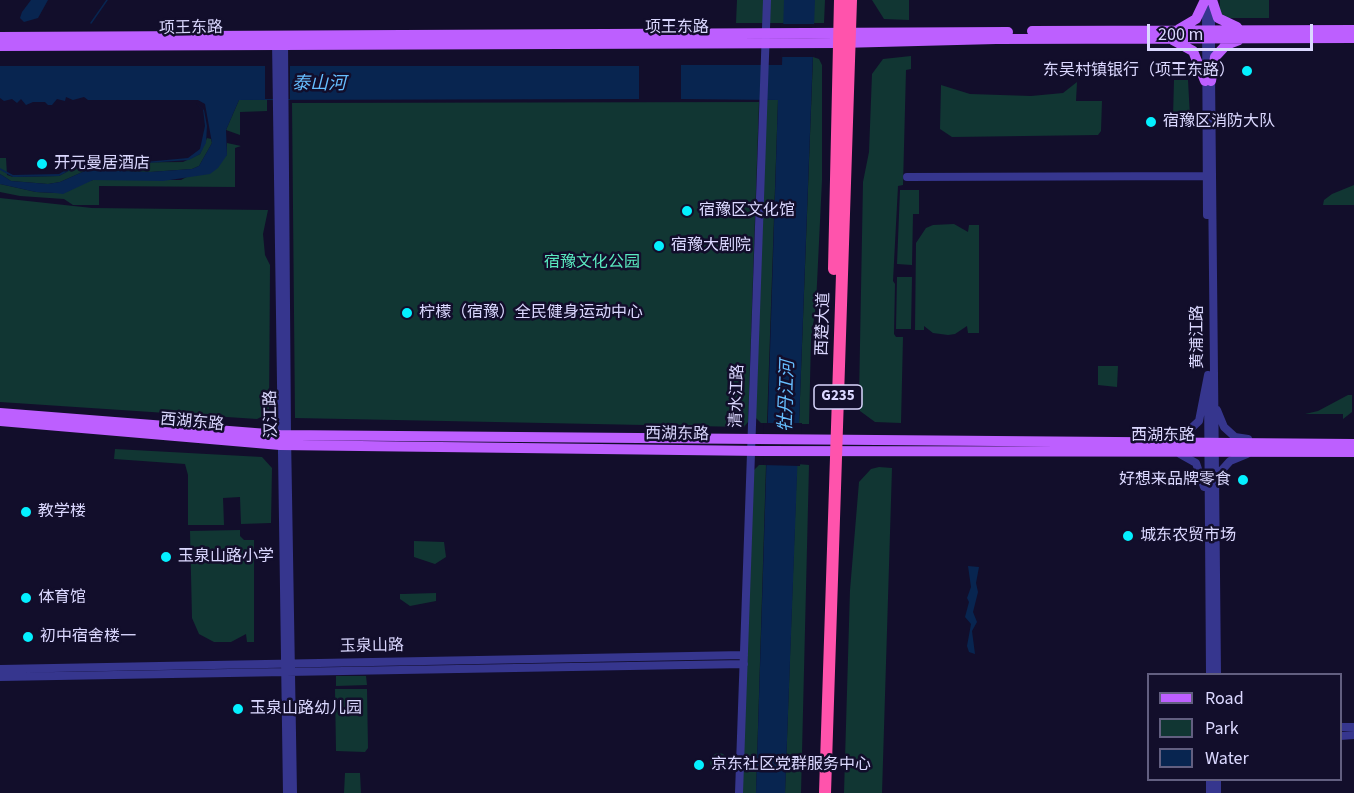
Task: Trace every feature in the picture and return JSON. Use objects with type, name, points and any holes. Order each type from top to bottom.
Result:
[{"type":"highway","name":"西楚大道","points":[[840,0],[845,38]]},
{"type":"highway","name":"西楚大道","points":[[825,793],[845,38],[851,0]]},
{"type":"highway","name":"西楚大道","points":[[817,793],[833,445]]},
{"type":"main road","points":[[1205,0],[1200,13],[1190,25],[1170,34],[1193,51],[1208,81]]},
{"type":"main road","points":[[1211,0],[1220,20],[1248,34]]},
{"type":"main road","name":"项王东路","points":[[0,37],[845,38],[1248,34],[1354,30]]},
{"type":"main road","name":"项王东路","points":[[1248,34],[1354,38]]},
{"type":"main road","points":[[1208,81],[1220,50],[1248,34]]},
{"type":"main road","name":"项王东路","points":[[0,46],[280,39]]},
{"type":"main road","name":"西湖东路","points":[[0,413],[283,440]]},
{"type":"main road","name":"西湖东路","points":[[0,421],[283,440],[756,445],[808,451],[833,445]]},
{"type":"main road","name":"西湖东路","points":[[756,445],[808,439],[833,445],[1285,447],[1354,444]]},
{"type":"main road","name":"西湖东路","points":[[1285,447],[1354,453]]},
{"type":"street","name":"清水江路","points":[[739,793],[756,445],[763,102],[765,61],[771,38],[768,0]]},
{"type":"street","points":[[1205,0],[1209,34]]},
{"type":"street","name":"黄浦江路","points":[[1211,0],[1208,81],[1210,374],[1216,673]]},
{"type":"street","name":"汉江路","points":[[280,39],[283,440],[293,793]]},
{"type":"street","points":[[907,177],[1210,177]]},
{"type":"street","points":[[1146,446],[1192,429],[1199,421],[1210,374]]},
{"type":"street","points":[[1210,374],[1218,417],[1224,427],[1241,438],[1285,447]]},
{"type":"street","points":[[1146,446],[1178,453],[1196,463],[1212,504]]},
{"type":"street","points":[[1212,504],[1220,476],[1230,461],[1246,454],[1285,447]]},
{"type":"street","name":"黄浦江路","points":[[1210,673],[1212,504]]},
{"type":"street","name":"玉泉山路","points":[[0,669],[744,660]]},
{"type":"street","name":"汉江路","points":[[287,793],[288,667]]},
{"type":"street","name":"玉泉山路","points":[[0,677],[288,667]]},
{"type":"green space","points":[[737,0],[825,0],[824,23],[736,23]]},
{"type":"green space","points":[[872,0],[909,0],[909,20],[884,19]]},
{"type":"green space","points":[[1220,0],[1269,0],[1269,18],[1220,18]]},
{"type":"green space","points":[[911,56],[911,69],[906,70],[903,185],[898,186],[893,281],[895,284],[894,334],[896,337],[903,337],[901,423],[875,422],[860,411],[859,398],[863,182],[869,152],[872,74],[883,59]]},
{"type":"green space","points":[[813,57],[819,59],[822,65],[822,180],[816,304],[811,340],[809,424],[799,424]]},
{"type":"green space","points":[[1174,80],[1188,80],[1190,117],[1173,117]]},
{"type":"green space","points":[[1077,82],[1076,101],[1102,101],[1101,131],[1098,135],[952,137],[940,129],[941,85],[970,94],[1031,96],[1063,93]]},
{"type":"green space","points":[[267,99],[267,111],[240,112],[240,135],[226,130],[239,100]]},
{"type":"green space","points":[[766,100],[778,100],[767,423],[761,423],[754,416]]},
{"type":"green space","name":"宿豫文化公园","points":[[759,102],[748,422],[744,427],[295,418],[292,103]]},
{"type":"green space","points":[[207,138],[211,139],[212,143],[199,166],[192,169],[150,172],[87,170],[60,182],[48,184],[11,181],[0,174],[0,158],[6,158],[7,175],[13,177],[59,176],[83,163],[183,162],[200,154]]},
{"type":"green space","points":[[227,143],[241,146],[235,148],[235,187],[99,186],[99,205],[73,205],[64,199],[20,196],[0,192],[0,184],[36,192],[55,193],[69,191],[79,184],[93,180],[181,180],[227,155]]},
{"type":"green space","points":[[1354,185],[1354,205],[1323,205],[1324,200],[1332,194]]},
{"type":"green space","points":[[900,190],[919,190],[919,214],[913,214],[912,265],[897,264]]},
{"type":"green space","points":[[0,198],[92,208],[268,210],[263,234],[265,255],[270,265],[269,413],[257,419],[0,402]]},
{"type":"green space","points":[[954,224],[968,232],[969,225],[979,225],[979,333],[968,333],[967,326],[955,334],[948,335],[933,333],[924,326],[924,330],[915,330],[916,243],[926,228],[933,225]]},
{"type":"green space","points":[[897,277],[912,277],[911,329],[896,329]]},
{"type":"green space","points":[[1098,366],[1118,366],[1117,387],[1098,385]]},
{"type":"green space","points":[[1352,395],[1352,412],[1343,419],[1343,414],[1305,414],[1318,411]]},
{"type":"green space","points":[[115,449],[262,457],[272,468],[271,523],[241,524],[240,497],[223,498],[224,525],[188,525],[188,475],[185,464],[114,459]]},
{"type":"green space","points":[[797,464],[809,465],[801,793],[785,793]]},
{"type":"green space","points":[[759,465],[766,465],[756,793],[740,793],[753,471]]},
{"type":"green space","points":[[892,468],[882,793],[844,793],[850,590],[859,482],[871,469]]},
{"type":"green space","points":[[240,530],[240,536],[244,540],[254,540],[254,642],[247,642],[246,634],[231,642],[214,642],[199,634],[192,618],[190,531]]},
{"type":"green space","points":[[414,541],[444,542],[446,557],[435,564],[414,557]]},
{"type":"green space","points":[[436,593],[436,601],[410,606],[400,599],[400,594]]},
{"type":"green space","points":[[336,676],[366,676],[367,685],[336,686]]},
{"type":"green space","points":[[335,689],[367,689],[368,748],[365,752],[336,751]]},
{"type":"green space","points":[[715,753],[723,753],[728,758],[726,769],[715,771],[710,766],[710,758]]},
{"type":"green space","points":[[345,773],[360,773],[361,793],[344,793]]},
{"type":"water","points":[[31,0],[48,0],[38,18],[24,22],[20,18]]},
{"type":"water","name":"牡丹江河","points":[[784,0],[815,0],[785,793],[756,793],[778,100],[681,99],[681,65],[782,65]]},
{"type":"water","name":"泰山河","points":[[0,66],[639,66],[639,99],[239,100],[226,130],[227,155],[218,168],[210,174],[163,181],[93,180],[63,194],[36,192],[0,184],[0,174],[11,181],[48,184],[60,182],[87,170],[150,172],[192,169],[199,166],[212,143],[205,104],[198,100],[88,100],[84,97],[73,100],[66,97],[65,101],[57,99],[52,105],[45,102],[33,102],[26,105],[21,99],[17,103],[12,99],[4,101],[0,98]]},
{"type":"water","points":[[203,109],[207,126],[206,143],[200,154],[189,160],[147,163],[83,163],[59,176],[13,177],[0,170],[0,168],[13,175],[59,174],[81,161],[145,162],[188,158],[200,149],[205,126]]},
{"type":"water","points":[[968,566],[979,567],[976,583],[978,592],[973,612],[977,622],[972,631],[975,654],[969,652],[967,646],[971,624],[965,617],[971,587]]},
{"type":"pier","points":[[781,24],[816,24],[815,57],[780,57]]},
{"type":"pier","points":[[265,64],[290,64],[290,99],[265,99]]},
{"type":"pier","points":[[764,423],[802,423],[800,466],[763,465]]},
{"type":"waterway","points":[[91,23],[107,0]]},
{"type":"place","name":"东吴村镇银行（项王东路）","points":[[1247,71]]},
{"type":"place","name":"宿豫区消防大队","points":[[1151,122]]},
{"type":"place","name":"开元曼居酒店","points":[[42,164]]},
{"type":"place","name":"宿豫区文化馆","points":[[687,211]]},
{"type":"place","name":"宿豫大剧院","points":[[659,246]]},
{"type":"place","name":"柠檬（宿豫）全民健身运动中心","points":[[407,313]]},
{"type":"place","name":"好想来品牌零食","points":[[1243,480]]},
{"type":"place","name":"教学楼","points":[[26,512]]},
{"type":"place","name":"城东农贸市场","points":[[1128,536]]},
{"type":"place","name":"玉泉山路小学","points":[[166,557]]},
{"type":"place","name":"体育馆","points":[[26,598]]},
{"type":"place","name":"初中宿舍楼一","points":[[28,637]]},
{"type":"place","name":"玉泉山路幼儿园","points":[[238,709]]},
{"type":"place","name":"京东社区党群服务中心","points":[[699,765]]}]
